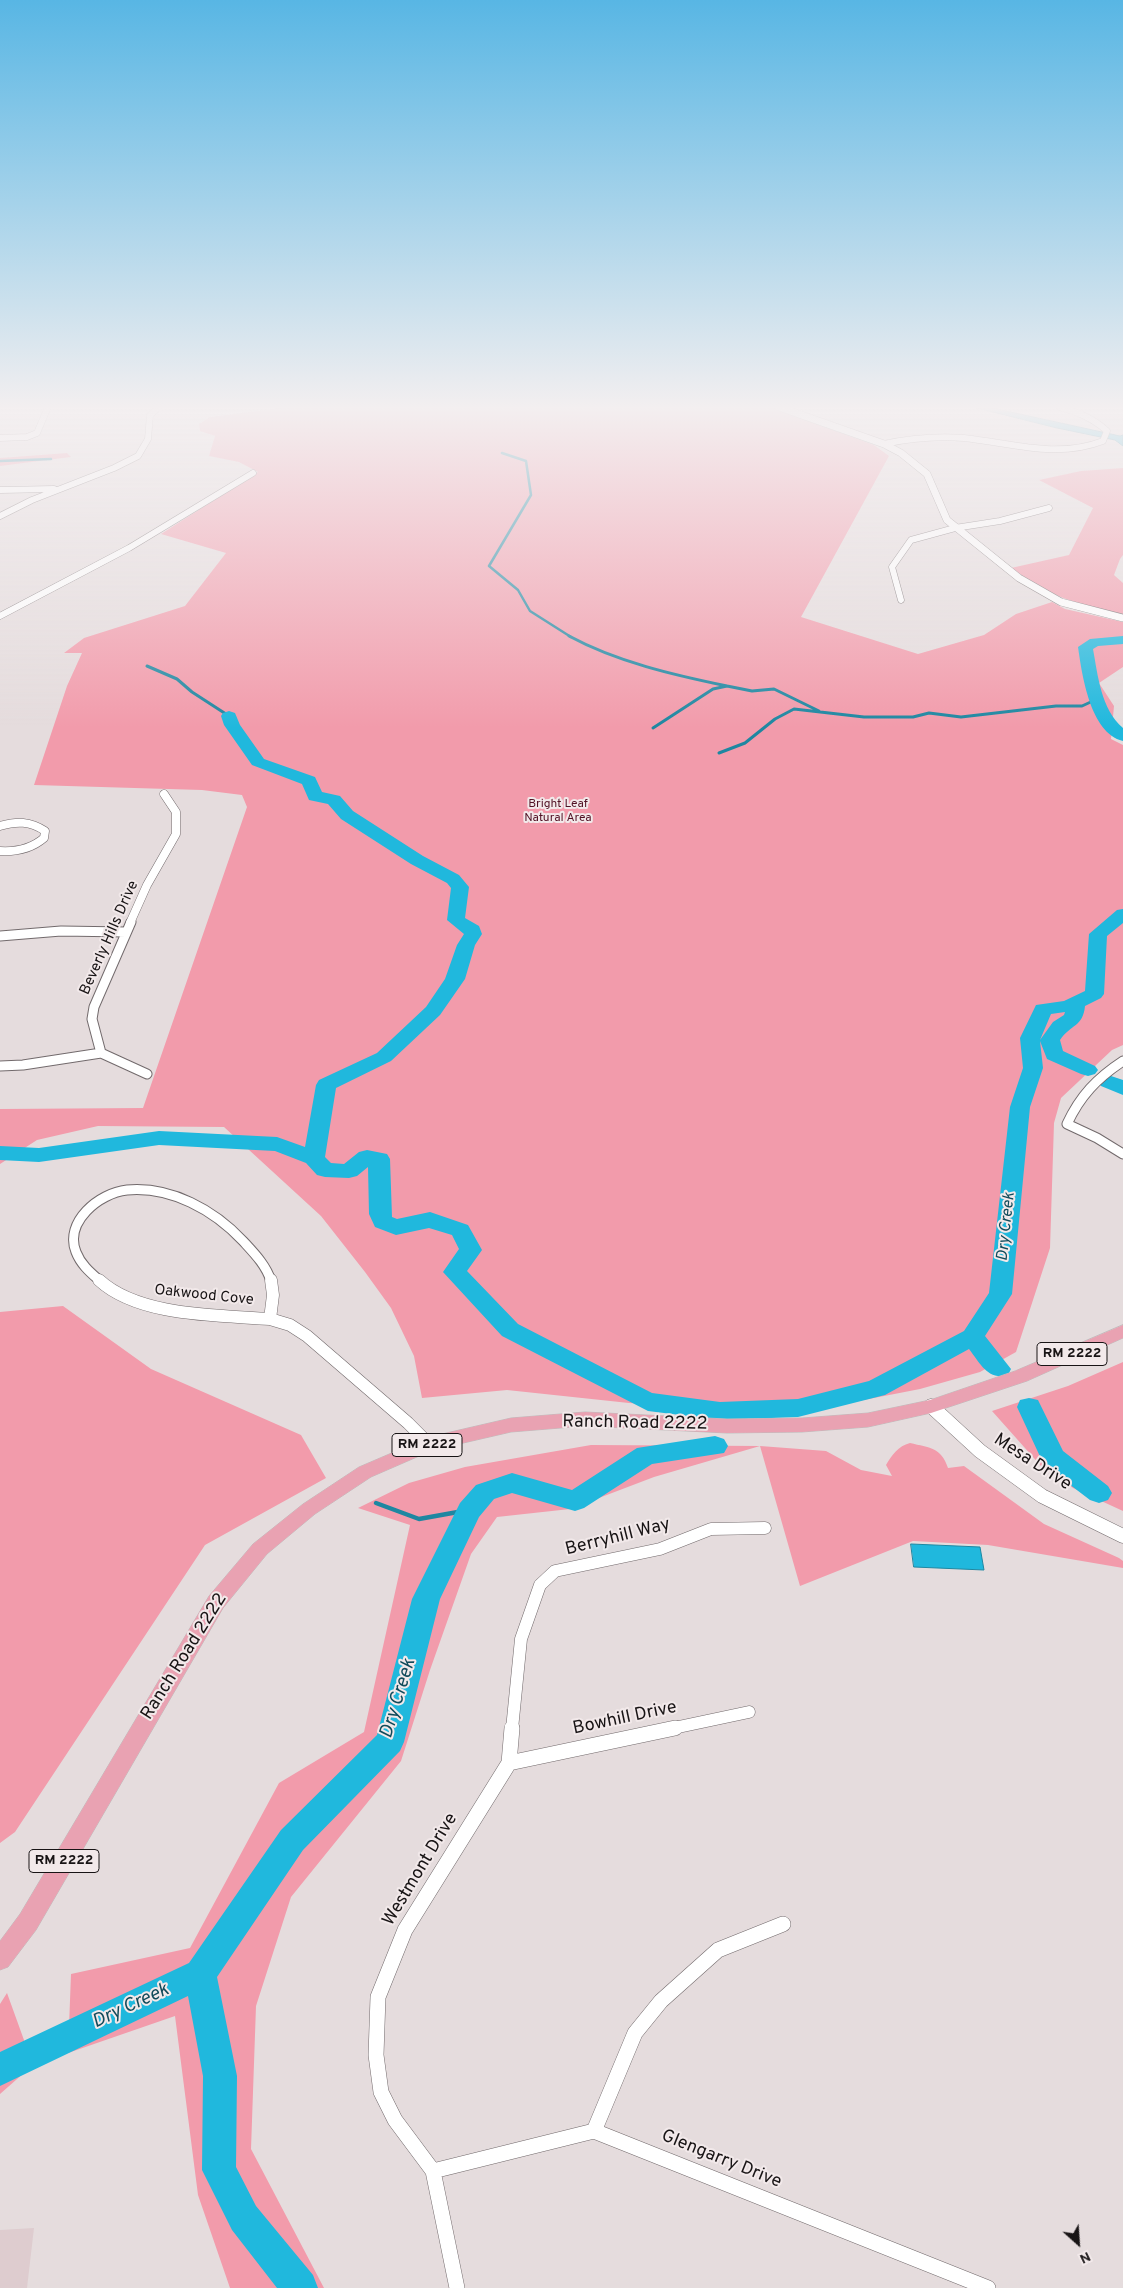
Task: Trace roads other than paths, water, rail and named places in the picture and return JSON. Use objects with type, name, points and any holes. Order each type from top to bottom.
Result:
[{"type":"main road","name":"Ranch Road 2222","points":[[0,1959],[28,1922],[216,1602],[260,1549],[309,1509],[365,1472],[429,1444],[511,1425],[585,1419],[727,1426],[802,1425],[868,1420],[931,1406],[1029,1373],[1123,1331]]},
{"type":"street","points":[[0,616],[66,585],[189,514]]},
{"type":"street","points":[[944,514],[947,520],[955,528],[1019,578],[1038,590],[1080,608],[1123,618]]},
{"type":"street","points":[[901,600],[892,567],[911,540],[955,528],[1000,521],[1027,514]]},
{"type":"street","name":"Beverly Hills Drive","points":[[101,1053],[92,1019],[94,1007],[147,885],[170,847],[178,826],[177,814],[172,801],[164,794]]},
{"type":"street","points":[[0,826],[26,822],[37,825],[45,831],[44,838],[37,844],[21,850],[0,851]]},
{"type":"street","points":[[0,936],[61,931],[126,932]]},
{"type":"street","points":[[0,1066],[23,1065],[101,1053],[147,1074]]},
{"type":"street","points":[[1123,1061],[1104,1073],[1076,1102],[1067,1124],[1097,1138],[1123,1154]]},
{"type":"street","name":"Oakwood Cove","points":[[270,1319],[273,1294],[271,1279],[263,1264],[218,1218],[195,1204],[165,1193],[126,1190],[106,1196],[80,1215],[72,1242],[78,1259],[91,1275],[112,1290],[143,1305],[270,1319],[290,1325],[307,1336],[408,1423],[429,1444]]},
{"type":"street","name":"Mesa Drive","points":[[931,1406],[980,1451],[1042,1496],[1123,1536]]},
{"type":"street","name":"Berryhill Way","points":[[521,1640],[540,1586],[555,1571],[660,1548],[711,1529],[765,1528]]},
{"type":"street","name":"Westmont Drive","points":[[457,2288],[432,2171],[395,2120],[381,2092],[376,2055],[378,1997],[405,1930],[509,1763],[521,1640]]},
{"type":"street","name":"Bowhill Drive","points":[[509,1763],[749,1712]]},
{"type":"street","points":[[432,2171],[594,2131],[635,2033],[661,2001],[718,1950],[783,1924]]},
{"type":"street","name":"Glengarry Drive","points":[[594,2131],[988,2288]]},
{"type":"water","points":[[911,1544],[980,1547],[984,1570],[914,1567]]},
{"type":"waterway","points":[[520,514],[489,566],[518,590],[530,611],[571,637]]},
{"type":"waterway","points":[[571,637],[626,660],[666,672],[727,686]]},
{"type":"waterway","name":"Dry Creek","points":[[1123,640],[1095,642],[1085,647],[1095,696],[1106,718],[1113,728],[1123,736]]},
{"type":"waterway","points":[[147,666],[177,679],[192,692],[229,716]]},
{"type":"waterway","points":[[653,728],[713,689],[727,686]]},
{"type":"waterway","points":[[727,686],[752,691],[774,689],[819,711]]},
{"type":"waterway","points":[[719,753],[745,743],[775,719],[794,709],[864,717],[913,717],[929,713],[961,717],[1056,706],[1082,706],[1095,700]]},
{"type":"waterway","points":[[229,716],[232,725],[258,762],[309,781],[315,796],[334,800],[347,815],[417,860],[453,879],[460,887],[456,920],[472,930],[473,934],[466,945],[455,979],[433,1011],[384,1057],[326,1085],[314,1158]]},
{"type":"waterway","name":"Dry Creek","points":[[972,1337],[1000,1294],[1020,1107],[1033,1068],[1030,1038],[1043,1009],[1068,1006],[1094,994],[1098,934],[1123,914]]},
{"type":"waterway","points":[[1075,1003],[1074,1017],[1060,1026],[1050,1040],[1054,1055],[1088,1070]]},
{"type":"waterway","points":[[1108,1081],[1123,1088]]},
{"type":"waterway","points":[[0,1153],[39,1155],[159,1138],[277,1144],[314,1158]]},
{"type":"waterway","points":[[314,1158],[325,1170],[349,1171],[367,1157],[379,1159],[380,1214],[383,1222],[396,1227],[430,1220],[460,1230],[471,1250],[454,1272],[510,1330],[648,1402],[720,1411],[798,1408],[876,1389],[972,1337]]},
{"type":"waterway","points":[[972,1337],[999,1369]]},
{"type":"waterway","points":[[1029,1407],[1053,1458],[1099,1493]]},
{"type":"waterway","name":"Dry Creek","points":[[200,1974],[292,1840],[390,1742],[426,1599],[469,1510],[485,1492],[512,1483],[575,1501],[646,1455],[715,1446]]},
{"type":"waterway","points":[[376,1503],[419,1519],[469,1510]]},
{"type":"waterway","name":"Dry Creek","points":[[0,2069],[200,1974]]},
{"type":"waterway","points":[[200,1974],[220,2076],[219,2170],[244,2218],[300,2288]]},
{"type":"park label","name":"Bright Leaf Natural Area","points":[[558,812]]}]
